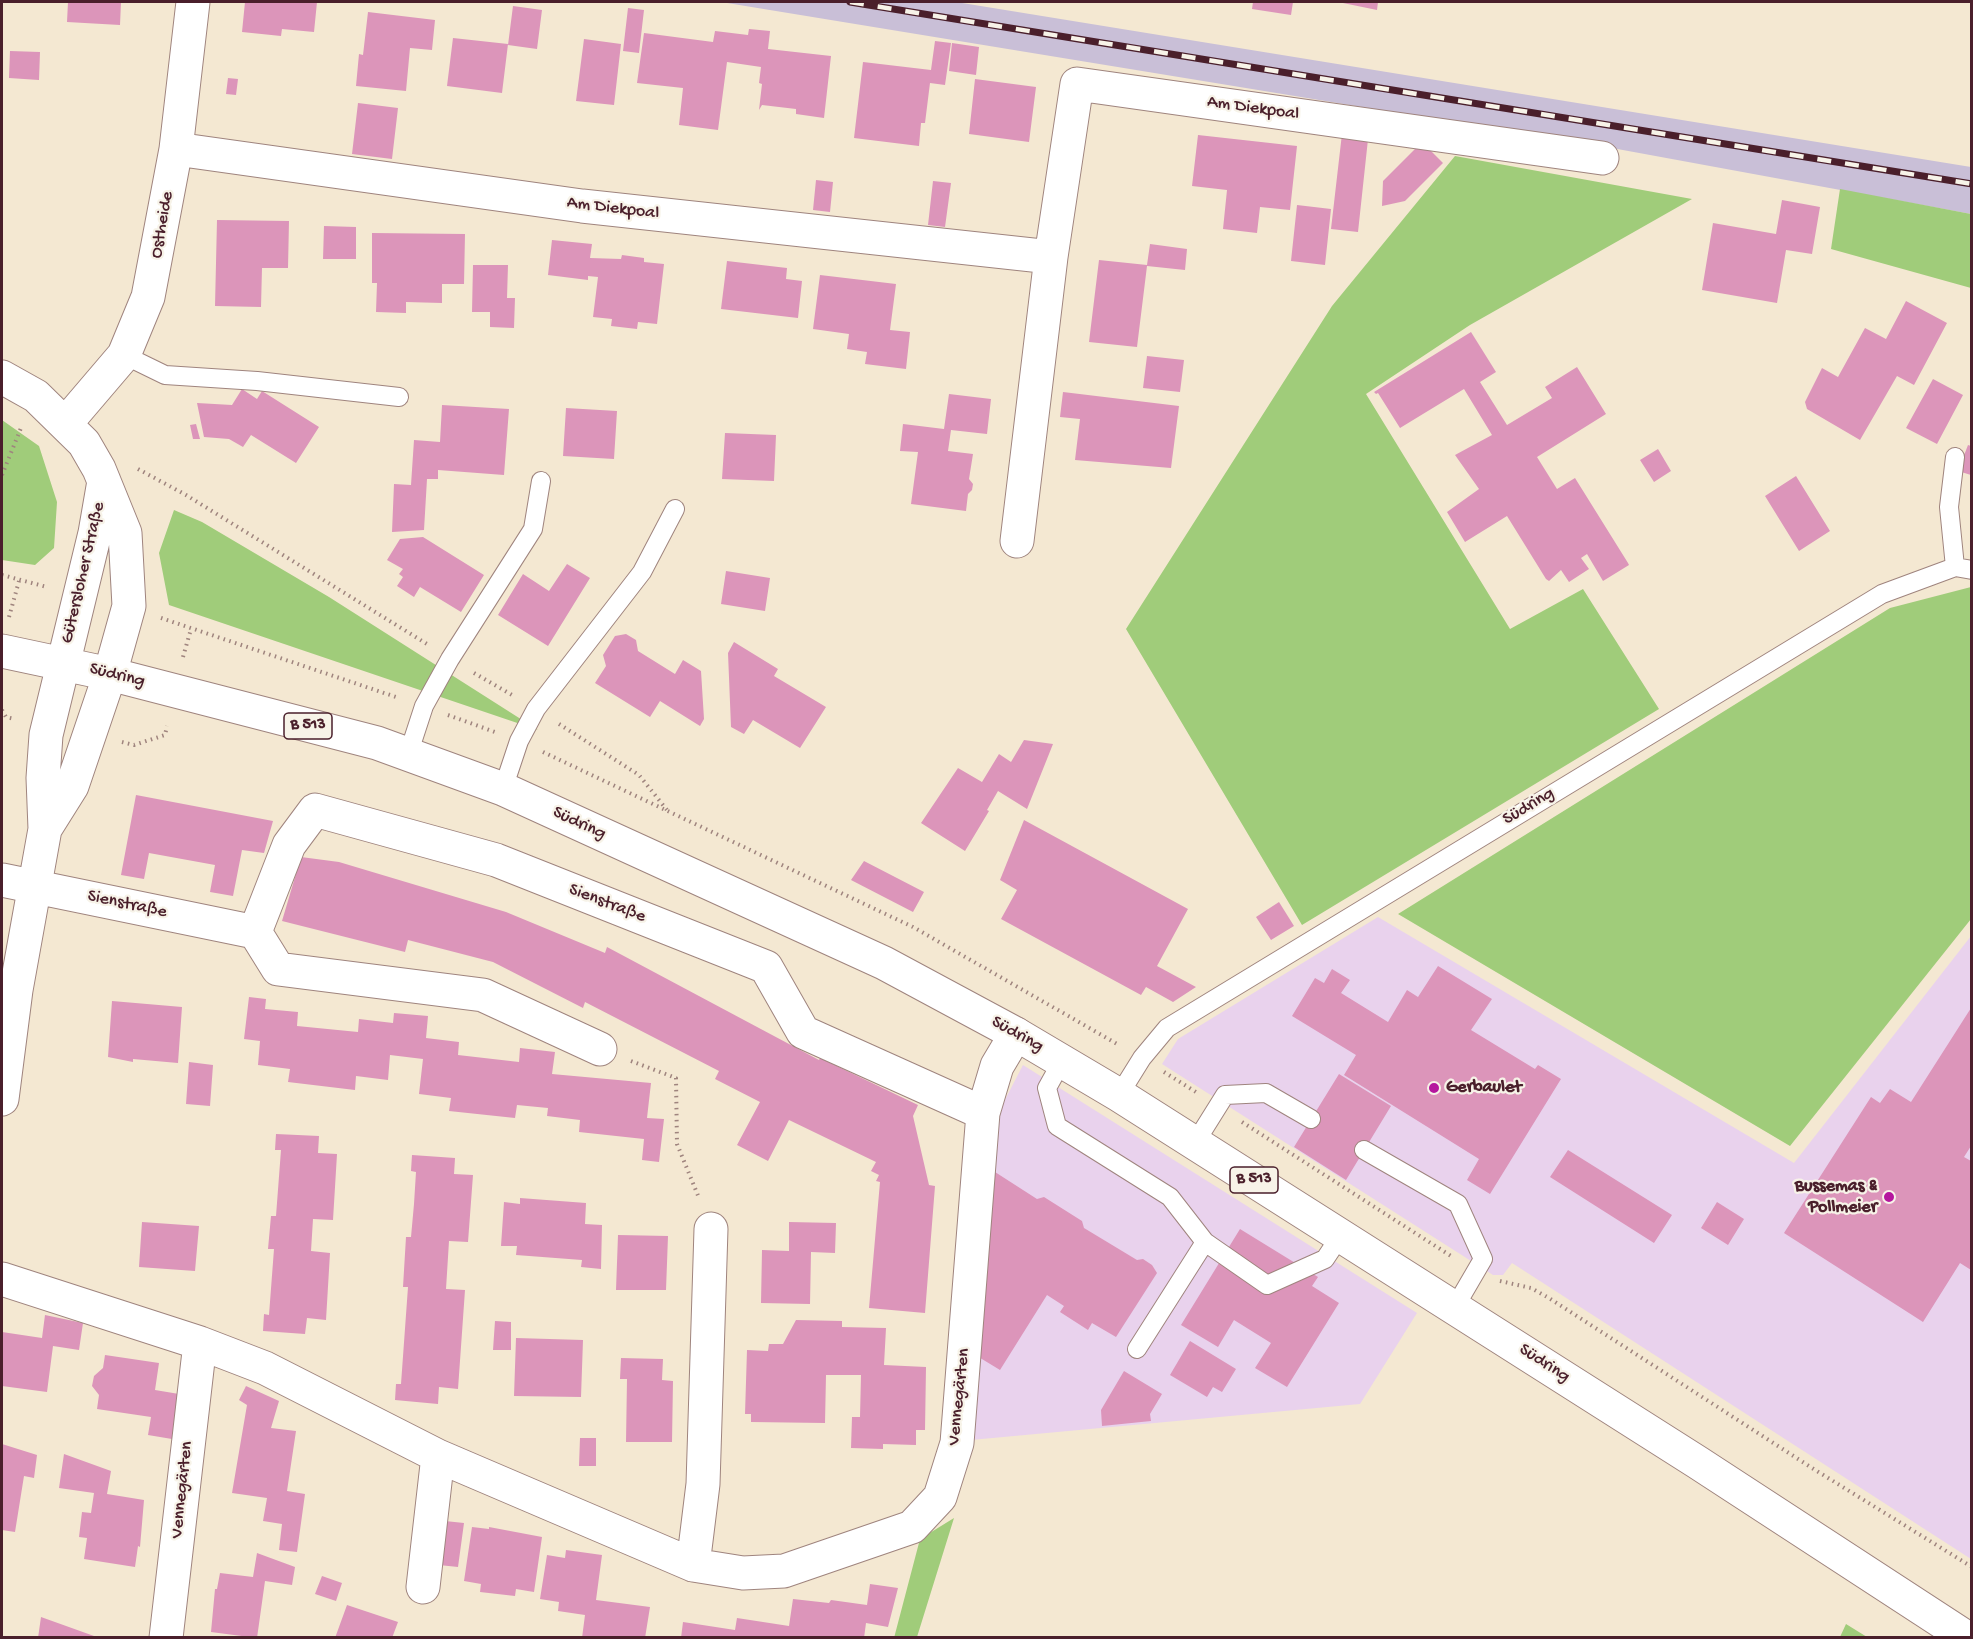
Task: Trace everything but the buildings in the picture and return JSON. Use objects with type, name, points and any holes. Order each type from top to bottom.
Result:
[{"type":"street","name":"Ostheide","points":[[66,423],[124,356],[148,297],[176,149],[193,2]]},
{"type":"street","name":"Am Diekpoal","points":[[1017,541],[1051,256],[1077,84],[1602,158]]},
{"type":"street","name":"Am Diekpoal","points":[[176,149],[582,206],[1051,256]]},
{"type":"street","name":"Gütersloher Straße","points":[[2,377],[36,396],[117,473],[125,533],[129,606],[110,674],[72,786],[45,829]]},
{"type":"street","name":"Gütersloher Straße","points":[[45,829],[43,778],[46,735],[95,533],[117,473]]},
{"type":"street","name":"Südring","points":[[4,638],[63,663],[377,744],[503,789],[884,963],[1016,1034],[1119,1095],[1455,1307],[1967,1638]]},
{"type":"street","name":"Sienstraße","points":[[17,883],[255,932],[289,845],[315,810],[496,860],[766,967],[803,1032],[983,1113]]},
{"type":"street","points":[[2,1099],[17,883],[45,829]]},
{"type":"street","points":[[255,932],[278,969],[483,994],[600,1049]]},
{"type":"street","name":"Vennegärten","points":[[2,1279],[200,1342],[265,1368],[438,1456],[693,1565],[743,1573],[784,1571],[912,1527],[940,1497],[957,1443],[983,1113],[997,1066],[1016,1034]]},
{"type":"street","points":[[693,1565],[704,1484],[711,1229]]},
{"type":"street","name":"Vennegärten","points":[[166,1638],[200,1342]]},
{"type":"street","points":[[423,1587],[438,1456]]},
{"type":"lane","points":[[124,356],[165,375],[257,381],[399,397]]},
{"type":"lane","points":[[1954,457],[1948,507],[1963,569]]},
{"type":"lane","points":[[408,755],[424,706],[450,659],[533,529],[541,481]]},
{"type":"lane","points":[[503,789],[519,741],[536,709],[642,572],[675,509]]},
{"type":"lane","name":"Südring","points":[[1119,1095],[1142,1058],[1167,1028],[1882,594],[1963,569]]},
{"type":"lane","points":[[1062,1061],[1047,1088],[1057,1126],[1170,1197],[1205,1242],[1267,1286],[1325,1259],[1341,1235]]},
{"type":"lane","points":[[1195,1143],[1225,1095],[1266,1093],[1311,1119]]},
{"type":"lane","points":[[1364,1150],[1458,1204],[1483,1259],[1455,1307]]},
{"type":"lane","points":[[1137,1349],[1205,1242]]},
{"type":"path","points":[[2,475],[36,396]]},
{"type":"path","points":[[117,473],[186,495],[450,659],[536,709],[639,775],[667,811]]},
{"type":"path","points":[[2,575],[80,594]]},
{"type":"path","points":[[4,638],[19,580]]},
{"type":"path","points":[[129,606],[424,706],[519,741],[912,927],[1142,1058],[1475,1272],[1531,1288],[1550,1298],[1812,1468],[1971,1567]]},
{"type":"path","points":[[600,1049],[676,1078],[677,1144],[711,1229]]},
{"type":"shaded area","points":[[721,2],[956,2],[1971,167],[1971,214],[1612,148]]},
{"type":"shaded area","points":[[1378,917],[1794,1163],[1971,936],[1971,1559],[1512,1263],[1503,1275],[1493,1275],[1162,1064],[1178,1039]]},
{"type":"shaded area","points":[[1023,1065],[1417,1313],[1360,1404],[971,1440],[994,1121]]},
{"type":"green space","points":[[1455,156],[1692,199],[1470,325],[1366,394],[1510,629],[1583,589],[1659,709],[1302,925],[1126,629],[1332,306]]},
{"type":"green space","points":[[1840,189],[1971,214],[1971,288],[1831,249]]},
{"type":"green space","points":[[2,420],[39,446],[57,502],[54,548],[35,565],[2,560]]},
{"type":"green space","points":[[174,510],[202,522],[329,597],[538,730],[169,605],[159,553]]},
{"type":"green space","points":[[1971,587],[1971,919],[1790,1146],[1398,914],[1890,608]]},
{"type":"green space","points":[[954,1518],[917,1637],[894,1638],[920,1539]]},
{"type":"green space","points":[[1846,1624],[1867,1637],[1840,1637]]},
{"type":"railway","points":[[850,2],[1972,184]]},
{"type":"place","name":"Gerbaulet","points":[[1434,1088]]},
{"type":"place","name":"Bussemas & Pollmeier","points":[[1889,1197]]}]
